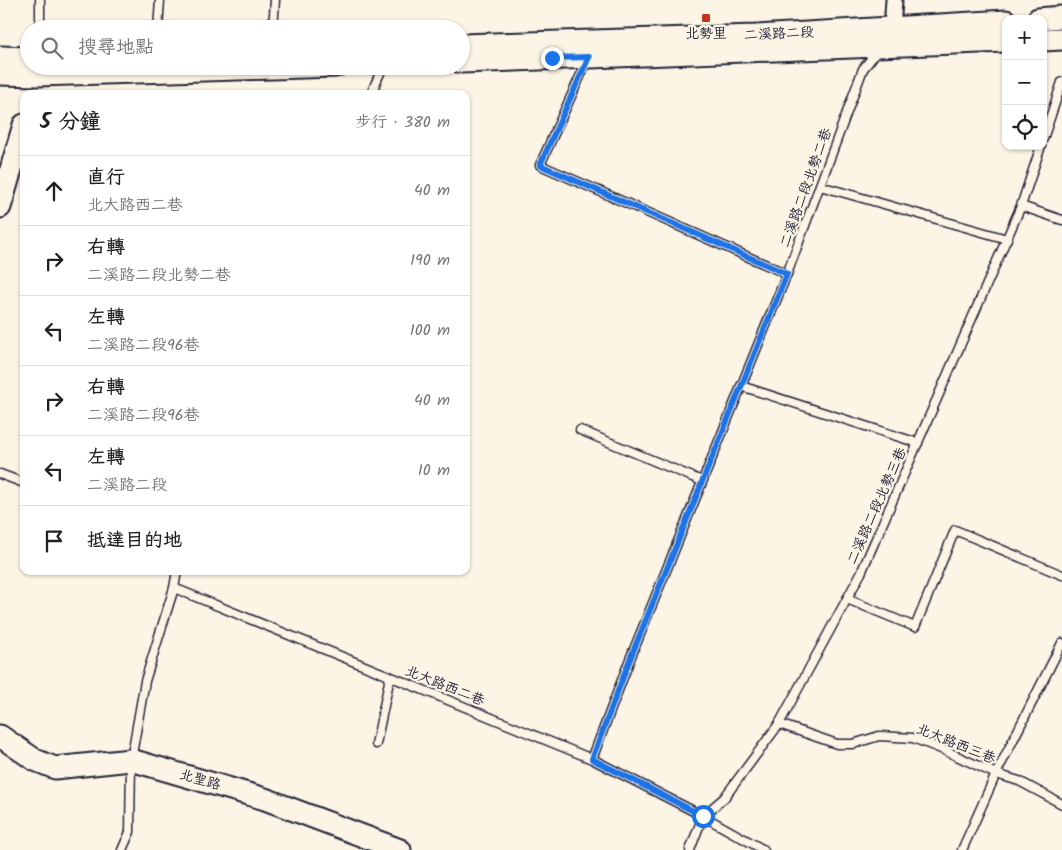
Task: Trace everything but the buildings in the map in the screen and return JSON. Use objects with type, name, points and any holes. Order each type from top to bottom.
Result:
[{"type":"main road","points":[[1047,18],[1062,17]]},
{"type":"main road","name":"二溪路二段","points":[[470,62],[589,57],[886,37],[1002,22]]},
{"type":"main road","name":"二溪路二段","points":[[470,45],[746,36],[886,37],[1002,41]]},
{"type":"main road","points":[[1047,40],[1062,39]]},
{"type":"main road","points":[[0,57],[20,66]]},
{"type":"main road","points":[[0,74],[20,73]]},
{"type":"main road","points":[[0,207],[20,139]]},
{"type":"main road","name":"北聖路","points":[[0,736],[35,760],[55,768],[131,760],[265,799],[400,850]]},
{"type":"street","points":[[886,37],[894,0]]},
{"type":"lane","points":[[40,0],[40,20]]},
{"type":"lane","points":[[159,20],[160,0]]},
{"type":"lane","points":[[273,20],[275,0]]},
{"type":"lane","name":"二溪路二段北勢二巷","points":[[592,759],[630,659],[787,274],[863,70],[886,37]]},
{"type":"lane","points":[[589,57],[540,165],[787,274]]},
{"type":"lane","points":[[373,90],[379,75]]},
{"type":"lane","points":[[1047,127],[1062,82]]},
{"type":"lane","name":"二溪路二段北勢三巷","points":[[690,850],[703,816],[724,798],[779,724],[861,573],[1021,206],[1040,150]]},
{"type":"lane","points":[[820,186],[1006,240]]},
{"type":"lane","points":[[1021,206],[1062,220]]},
{"type":"lane","points":[[741,386],[918,443]]},
{"type":"lane","points":[[580,430],[702,481]]},
{"type":"lane","points":[[0,474],[20,482]]},
{"type":"lane","points":[[847,599],[915,627],[955,530],[1062,575]]},
{"type":"lane","points":[[122,850],[130,832],[131,760],[145,681],[176,575]]},
{"type":"lane","name":"北大路西二巷","points":[[174,588],[592,759],[703,816],[764,850]]},
{"type":"lane","points":[[962,850],[996,774],[1061,649]]},
{"type":"lane","points":[[376,744],[390,677]]},
{"type":"lane","name":"北大路西三巷","points":[[779,724],[837,744],[853,744],[879,736],[913,738],[996,774],[1019,781],[1062,804]]},
{"type":"place","name":"北勢里","points":[[706,18]]},
{"type":"route","points":[[552,58],[589,57],[540,165],[787,274],[630,659],[592,759],[703,816]]}]
